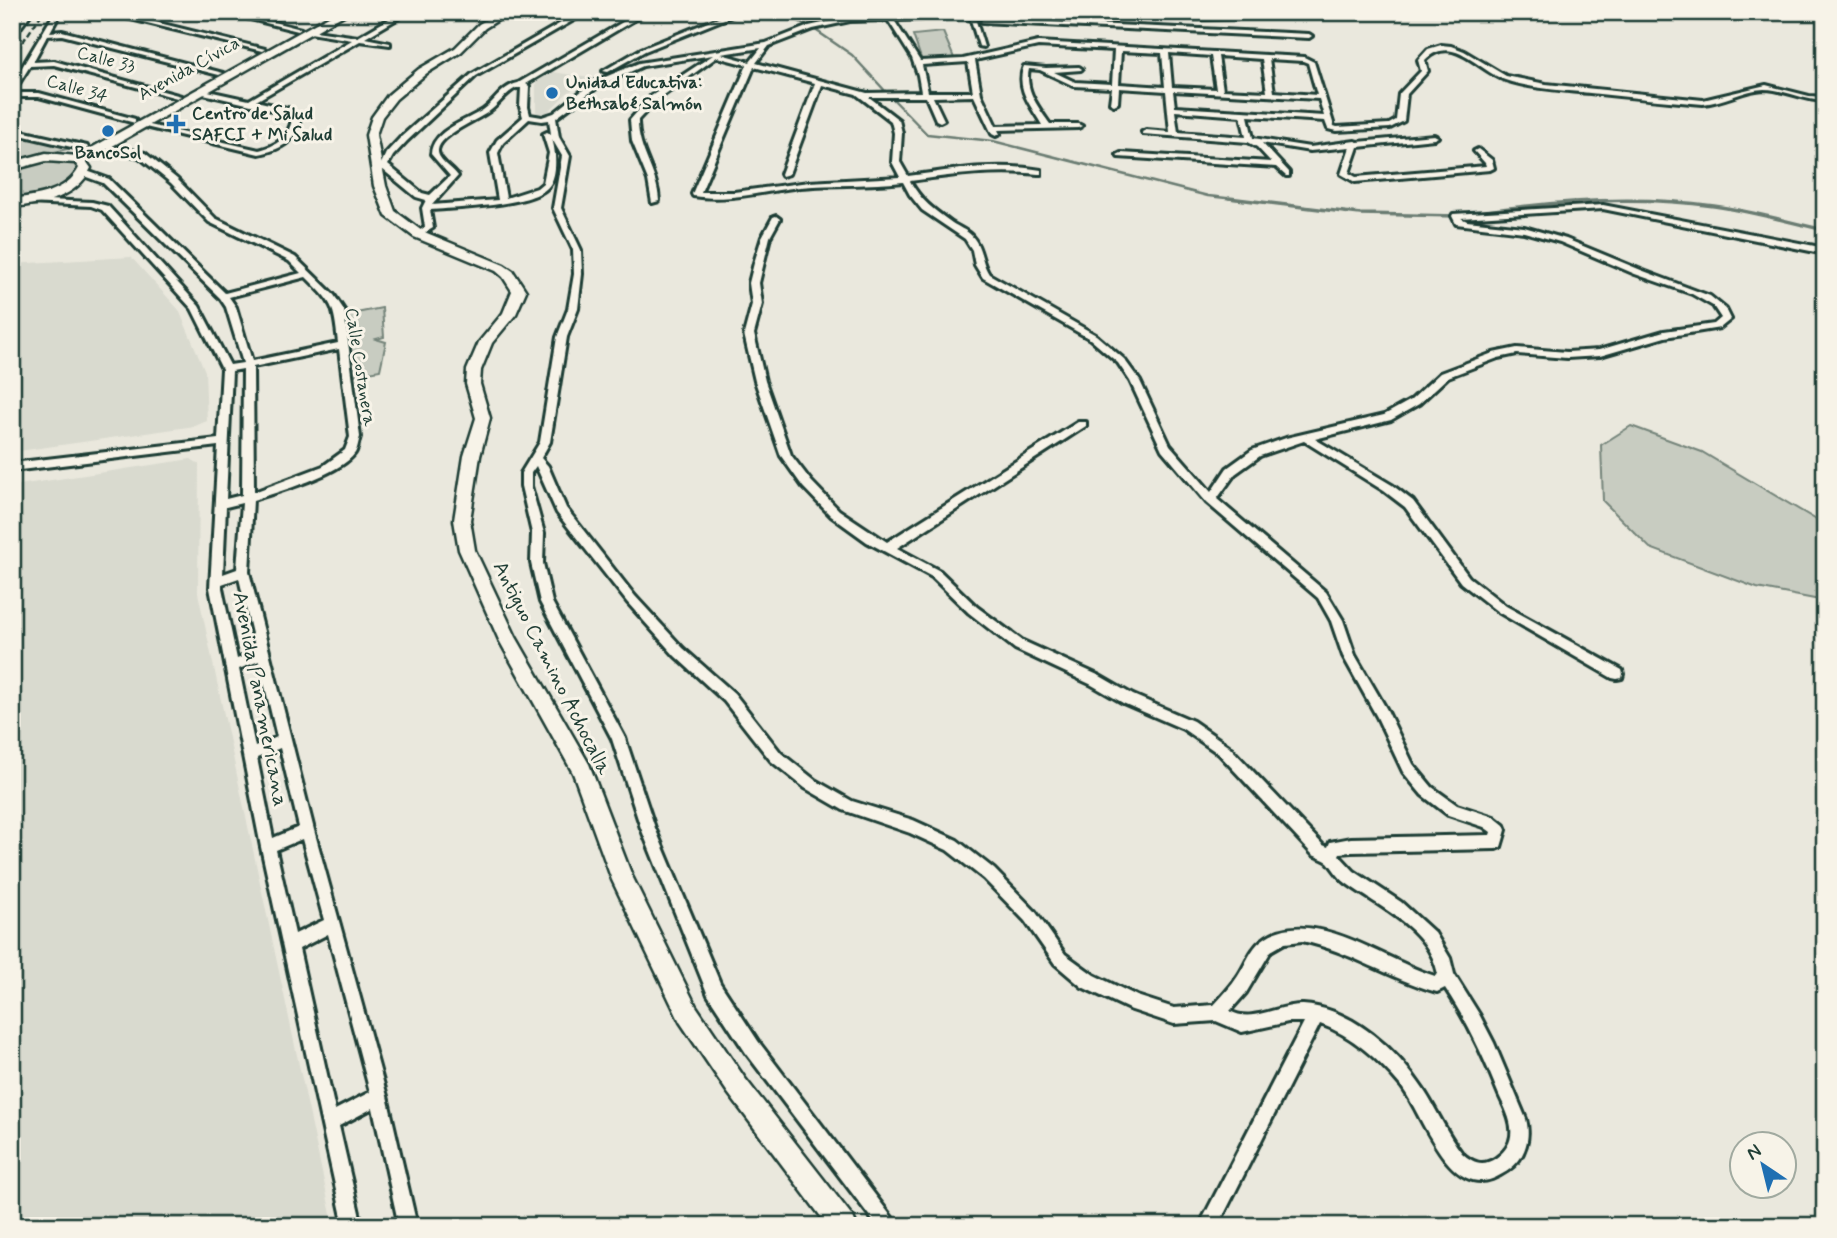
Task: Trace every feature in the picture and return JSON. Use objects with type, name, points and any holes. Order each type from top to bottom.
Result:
[{"type":"main road","name":"Avenida Cívica","points":[[77,155],[202,91],[304,30],[328,12]]},
{"type":"main road","points":[[304,30],[344,12]]},
{"type":"main road","name":"Antiguo Camino Achocalla","points":[[507,12],[482,26],[458,50],[423,71],[386,104],[371,130],[390,213],[418,234],[500,268],[516,283],[519,291],[509,314],[486,342],[474,370],[473,384],[483,418],[472,456],[463,510],[467,550],[508,640],[582,770],[623,880],[688,1014],[736,1085],[844,1226]]},
{"type":"main road","name":"Avenida Cívica","points":[[77,155],[105,146],[177,96],[262,49],[304,30]]},
{"type":"main road","points":[[12,166],[35,159],[77,155],[83,164],[84,173],[63,190],[12,203]]},
{"type":"street","points":[[12,14],[27,12]]},
{"type":"street","points":[[12,37],[27,12]]},
{"type":"street","points":[[12,93],[26,64],[58,12]]},
{"type":"street","points":[[105,12],[262,49]]},
{"type":"street","points":[[225,12],[304,30],[388,44]]},
{"type":"street","points":[[202,91],[250,102],[406,12]]},
{"type":"street","points":[[430,198],[419,195],[380,166],[388,155],[474,75],[585,12]]},
{"type":"street","points":[[418,234],[430,225],[426,208],[430,198],[444,190],[454,176],[436,157],[434,151],[438,143],[449,133],[491,108],[510,88],[520,85],[645,12]]},
{"type":"street","points":[[586,90],[584,87],[587,83],[643,50],[739,12]]},
{"type":"street","points":[[503,202],[495,153],[500,142],[527,117],[548,118],[603,79],[641,64],[715,55],[767,45],[850,15],[1268,15]]},
{"type":"street","points":[[907,15],[972,21],[1309,36]]},
{"type":"street","points":[[1166,16],[1176,52]]},
{"type":"street","points":[[890,17],[895,32],[907,44],[918,63],[927,95],[940,120]]},
{"type":"street","points":[[972,21],[982,46]]},
{"type":"street","points":[[1129,28],[1131,48]]},
{"type":"street","points":[[44,34],[62,33],[219,73]]},
{"type":"street","points":[[1221,33],[1225,54]]},
{"type":"street","points":[[1268,35],[1271,94]]},
{"type":"street","points":[[918,63],[971,60],[1038,44],[1308,60],[1323,97],[1331,127],[1336,129],[1397,123],[1401,117],[1404,94],[1425,71],[1421,60],[1430,49],[1444,46],[1460,49],[1499,75],[1549,89],[1703,102],[1728,99],[1762,87],[1806,99],[1825,99]]},
{"type":"street","points":[[767,45],[751,65],[696,194],[712,196],[802,185],[905,179],[983,168],[1038,172]]},
{"type":"street","points":[[1114,103],[1118,48]]},
{"type":"street","points":[[1165,51],[1174,134]]},
{"type":"street","points":[[1214,54],[1220,92]]},
{"type":"street","points":[[715,55],[880,97],[977,94]]},
{"type":"street","points":[[655,201],[656,191],[635,138],[634,120],[654,98],[715,55]]},
{"type":"street","points":[[971,60],[977,94],[994,131],[1078,125]]},
{"type":"street","name":"Calle 33","points":[[26,64],[54,62],[177,96]]},
{"type":"street","points":[[1047,126],[1025,91],[1023,82],[1026,67],[1046,70],[1079,69]]},
{"type":"street","points":[[1046,70],[1074,84],[1323,97]]},
{"type":"street","points":[[785,174],[819,83]]},
{"type":"street","points":[[520,85],[526,88],[524,107],[527,117]]},
{"type":"street","name":"Calle 34","points":[[12,93],[39,94],[136,123],[252,151],[269,150],[290,136],[296,124],[295,115],[250,102]]},
{"type":"street","points":[[859,93],[895,120],[898,133],[896,162],[914,195],[925,208],[968,237],[986,276],[1093,337],[1121,361],[1135,381],[1166,447],[1212,500],[1322,595],[1337,620],[1349,656],[1382,714],[1408,768],[1427,791],[1453,810],[1489,822],[1499,830],[1496,842],[1351,845],[1335,847],[1332,856]]},
{"type":"street","points":[[1238,93],[1250,140],[1261,145],[1286,174]]},
{"type":"street","points":[[1172,110],[1329,119]]},
{"type":"street","points":[[426,208],[503,202],[530,195],[547,184],[553,148],[548,118]]},
{"type":"street","points":[[548,118],[566,156],[557,208],[577,250],[578,274],[573,309],[562,337],[548,432],[536,460],[526,473],[526,486],[538,533],[537,562],[546,602],[618,737],[648,828],[714,989],[752,1047],[888,1226]]},
{"type":"street","points":[[12,131],[77,155]]},
{"type":"street","points":[[1146,132],[1250,140],[1310,149],[1434,136]]},
{"type":"street","points":[[1355,143],[1345,174],[1355,180],[1490,168],[1489,162],[1478,150]]},
{"type":"street","name":"Calle Costanera","points":[[105,146],[142,155],[174,181],[212,220],[292,259],[339,310],[355,437],[350,452],[334,466],[248,498],[220,505]]},
{"type":"street","points":[[1121,155],[1277,165]]},
{"type":"street","name":"Avenida Panamericana","points":[[84,173],[106,181],[231,307],[248,364],[248,498],[243,572],[307,830],[379,1096],[408,1226]]},
{"type":"street","points":[[28,201],[92,204],[105,208],[196,308],[227,369],[342,345]]},
{"type":"street","points":[[1212,500],[1231,471],[1242,461],[1286,442],[1308,439],[1387,418],[1415,402],[1444,376],[1496,355],[1517,351],[1567,355],[1600,353],[1673,332],[1717,326],[1726,319],[1726,314],[1717,305],[1686,288],[1654,278],[1577,244],[1518,228],[1467,225],[1460,222],[1456,216],[1602,207],[1825,251]]},
{"type":"street","points":[[536,460],[548,476],[561,510],[631,599],[678,652],[729,697],[776,757],[810,784],[848,806],[913,827],[952,845],[989,874],[1030,916],[1060,959],[1088,982],[1135,1003],[1174,1016],[1218,1013],[1230,1022],[1255,1024],[1283,1015],[1306,1013],[1333,1021],[1369,1043],[1392,1064],[1415,1091],[1460,1164],[1477,1172],[1496,1169],[1512,1157],[1520,1137],[1519,1122],[1492,1053],[1465,1003],[1447,977],[1446,962],[1424,932],[1394,905],[1338,869],[1332,856],[1318,850],[1224,750],[1197,731],[1019,645],[973,610],[936,574],[871,539],[835,513],[807,484],[786,456],[760,381],[749,334],[757,304],[754,283],[766,237],[776,219]]},
{"type":"street","points":[[223,296],[308,274]]},
{"type":"street","name":"Avenida Panamericana","points":[[227,369],[216,581],[268,847],[353,1226]]},
{"type":"street","points":[[887,548],[1082,424]]},
{"type":"street","points":[[1308,439],[1409,504],[1465,580],[1502,609],[1617,674]]},
{"type":"street","points":[[12,467],[222,442]]},
{"type":"street","points":[[216,581],[243,572]]},
{"type":"street","points":[[232,666],[264,653]]},
{"type":"street","points":[[250,755],[286,739]]},
{"type":"street","points":[[268,847],[307,830]]},
{"type":"street","points":[[290,945],[332,924]]},
{"type":"street","points":[[1218,1013],[1241,986],[1266,946],[1285,933],[1309,934],[1346,947],[1420,982],[1437,984],[1447,977]]},
{"type":"street","points":[[1208,1226],[1316,1016]]},
{"type":"street","points":[[330,1122],[379,1096]]},
{"type":"shaded area","points":[[943,32],[954,58],[922,61],[913,35]]},
{"type":"shaded area","name":"Unidad Educativa: Bethsabé Salmón","points":[[548,71],[589,78],[567,93],[548,112],[536,114],[536,78]]},
{"type":"shaded area","points":[[12,133],[67,148],[68,149],[12,161]]},
{"type":"shaded area","points":[[51,160],[73,162],[80,171],[49,192],[12,199],[12,170]]},
{"type":"shaded area","points":[[131,257],[179,310],[205,371],[207,421],[195,426],[12,452],[12,264]]},
{"type":"shaded area","points":[[382,308],[384,337],[376,339],[386,342],[380,370],[353,375],[346,315]]},
{"type":"shaded area","points":[[1631,426],[1702,452],[1825,525],[1825,601],[1757,588],[1650,548],[1603,501],[1601,445]]},
{"type":"shaded area","points":[[191,459],[199,464],[198,593],[332,1219],[302,1226],[12,1226],[12,486]]},
{"type":"waterway","points":[[780,12],[811,27],[852,55],[888,94]]},
{"type":"waterway","points":[[891,97],[927,134],[993,141],[1208,196],[1244,200]]},
{"type":"waterway","points":[[1229,198],[1360,214],[1458,216]]},
{"type":"waterway","points":[[1473,213],[1563,203],[1654,201],[1728,208],[1825,230]]},
{"type":"railway","points":[[12,58],[43,12]]},
{"type":"place","name":"Unidad Educativa: Bethsabé Salmón","points":[[552,93]]},
{"type":"place","name":"Centro de Salud SAFCI + Mi Salud","points":[[176,124]]},
{"type":"place","name":"BancoSol","points":[[108,131]]}]
